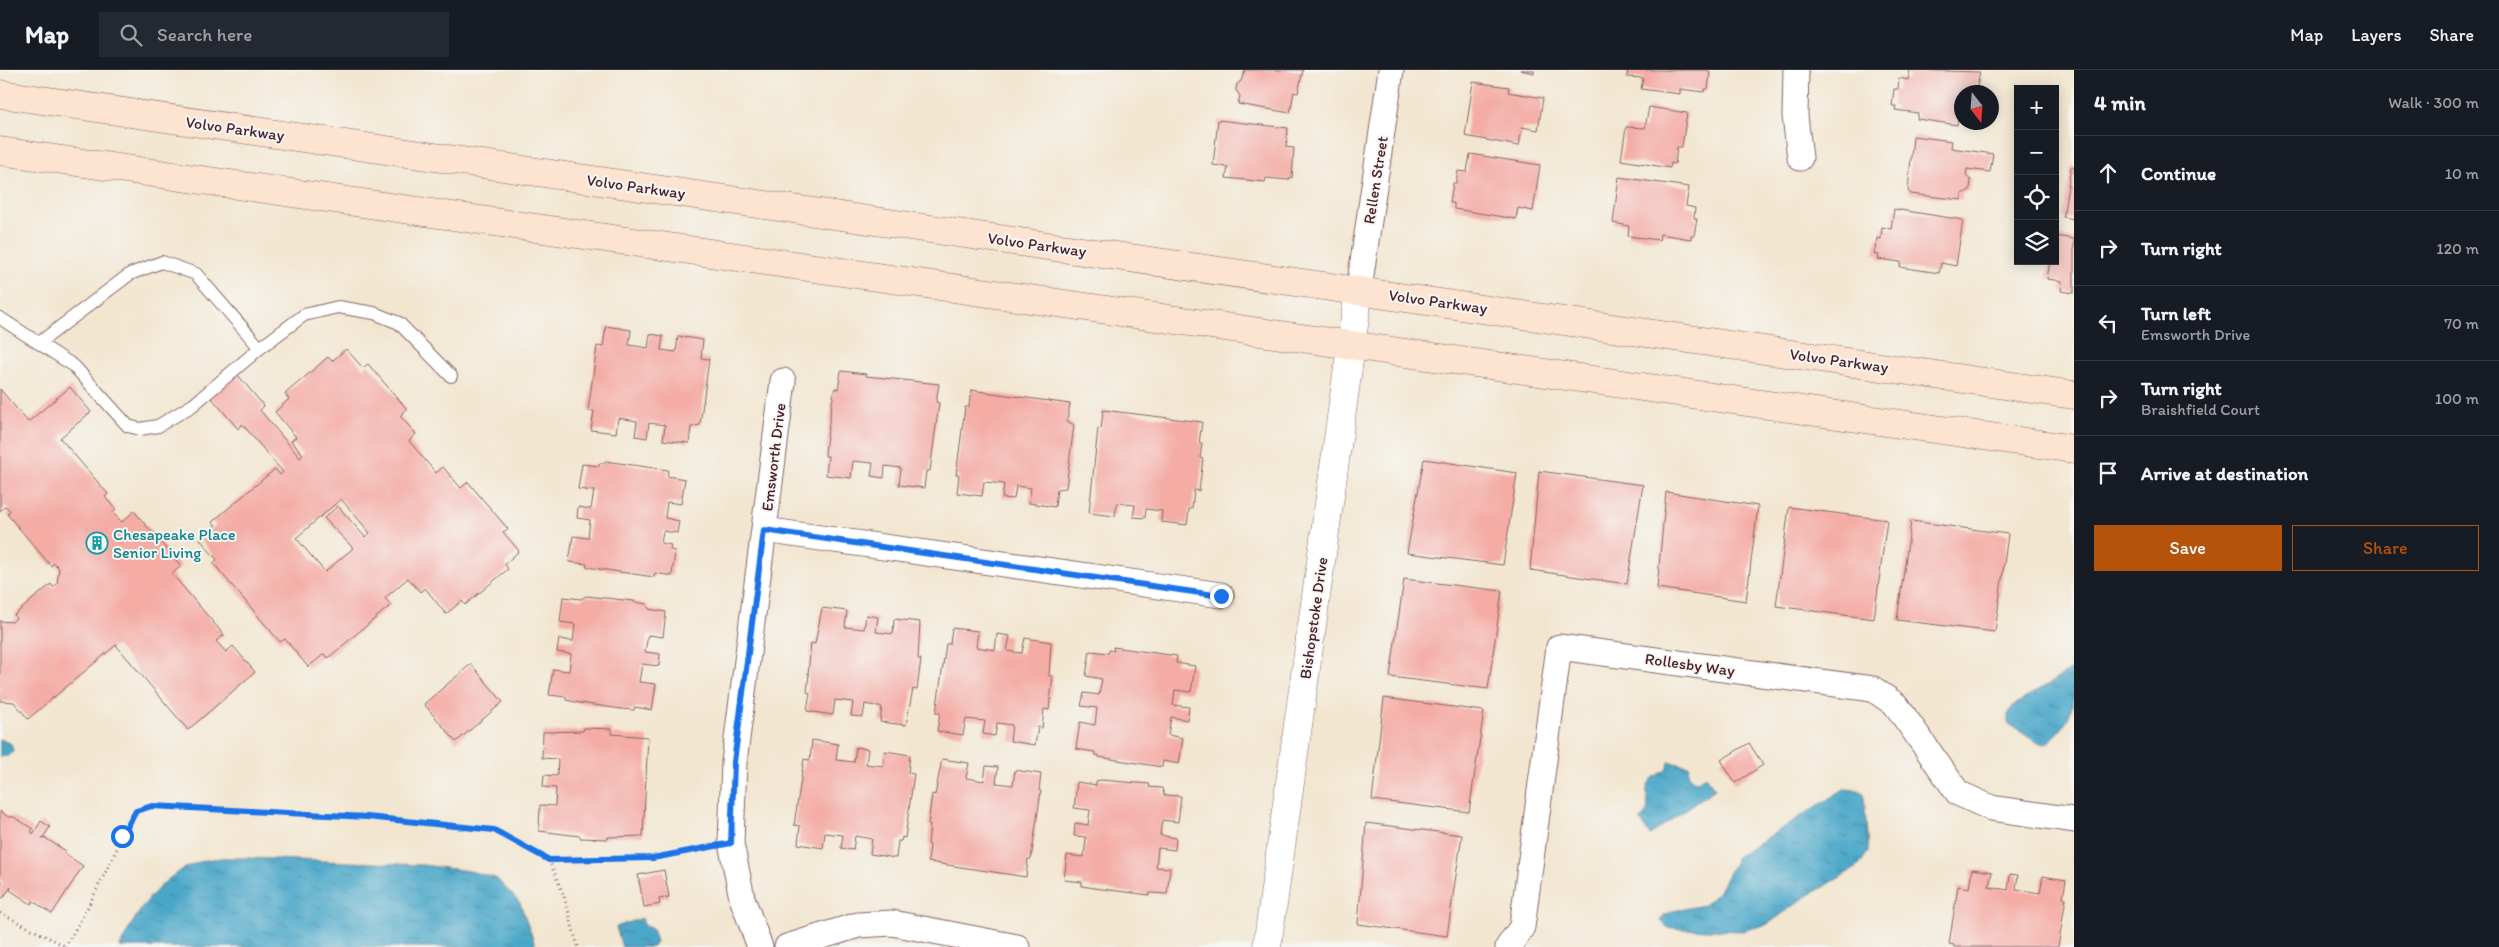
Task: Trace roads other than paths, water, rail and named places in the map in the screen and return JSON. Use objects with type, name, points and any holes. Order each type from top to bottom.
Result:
[{"type":"main road","name":"Volvo Parkway","points":[[0,94],[1358,289],[2074,395]]},
{"type":"main road","points":[[0,151],[2074,450]]},
{"type":"street","name":"Rellen Street","points":[[1358,289],[1392,70]]},
{"type":"street","points":[[1796,70],[1795,116],[1800,158]]},
{"type":"street","name":"Bishopstoke Drive","points":[[1267,947],[1358,289]]},
{"type":"street","name":"Emsworth Drive","points":[[760,947],[742,898],[731,843],[734,762],[783,381]]},
{"type":"street","points":[[764,530],[1221,596]]},
{"type":"street","name":"Rollesby Way","points":[[1508,947],[1522,928],[1559,647],[1873,689],[1896,705],[1958,793],[1991,808],[2074,820]]},
{"type":"street","points":[[788,947],[858,925],[892,924],[1017,947]]},
{"type":"lane","points":[[39,343],[130,274],[162,262],[196,274],[260,348]]},
{"type":"lane","points":[[0,318],[74,366],[128,426],[140,429],[158,426],[193,405],[260,348],[304,315],[338,307],[374,313],[399,323],[451,376]]},
{"type":"water","points":[[2074,668],[2073,703],[2070,712],[2062,728],[2046,744],[2036,742],[2008,723],[2008,715],[2013,706]]},
{"type":"water","points":[[0,739],[11,744],[13,751],[8,756],[0,757]]},
{"type":"water","points":[[1669,762],[1689,766],[1688,774],[1692,779],[1696,782],[1705,776],[1715,789],[1650,835],[1640,820],[1647,812],[1648,785],[1653,778],[1668,768]]},
{"type":"water","points":[[1844,789],[1859,790],[1864,794],[1868,852],[1858,867],[1804,898],[1768,924],[1742,931],[1682,929],[1667,927],[1661,921],[1664,915],[1673,911],[1704,905],[1718,893],[1737,857]]},
{"type":"water","points":[[247,858],[423,865],[469,871],[496,878],[520,903],[536,947],[120,947],[135,918],[145,904],[156,891],[181,870],[196,863],[212,859]]},
{"type":"water","points":[[642,918],[644,925],[652,929],[656,942],[653,947],[622,947],[616,927]]},
{"type":"place","name":"Chesapeake Place Senior Living","points":[[97,543]]}]
